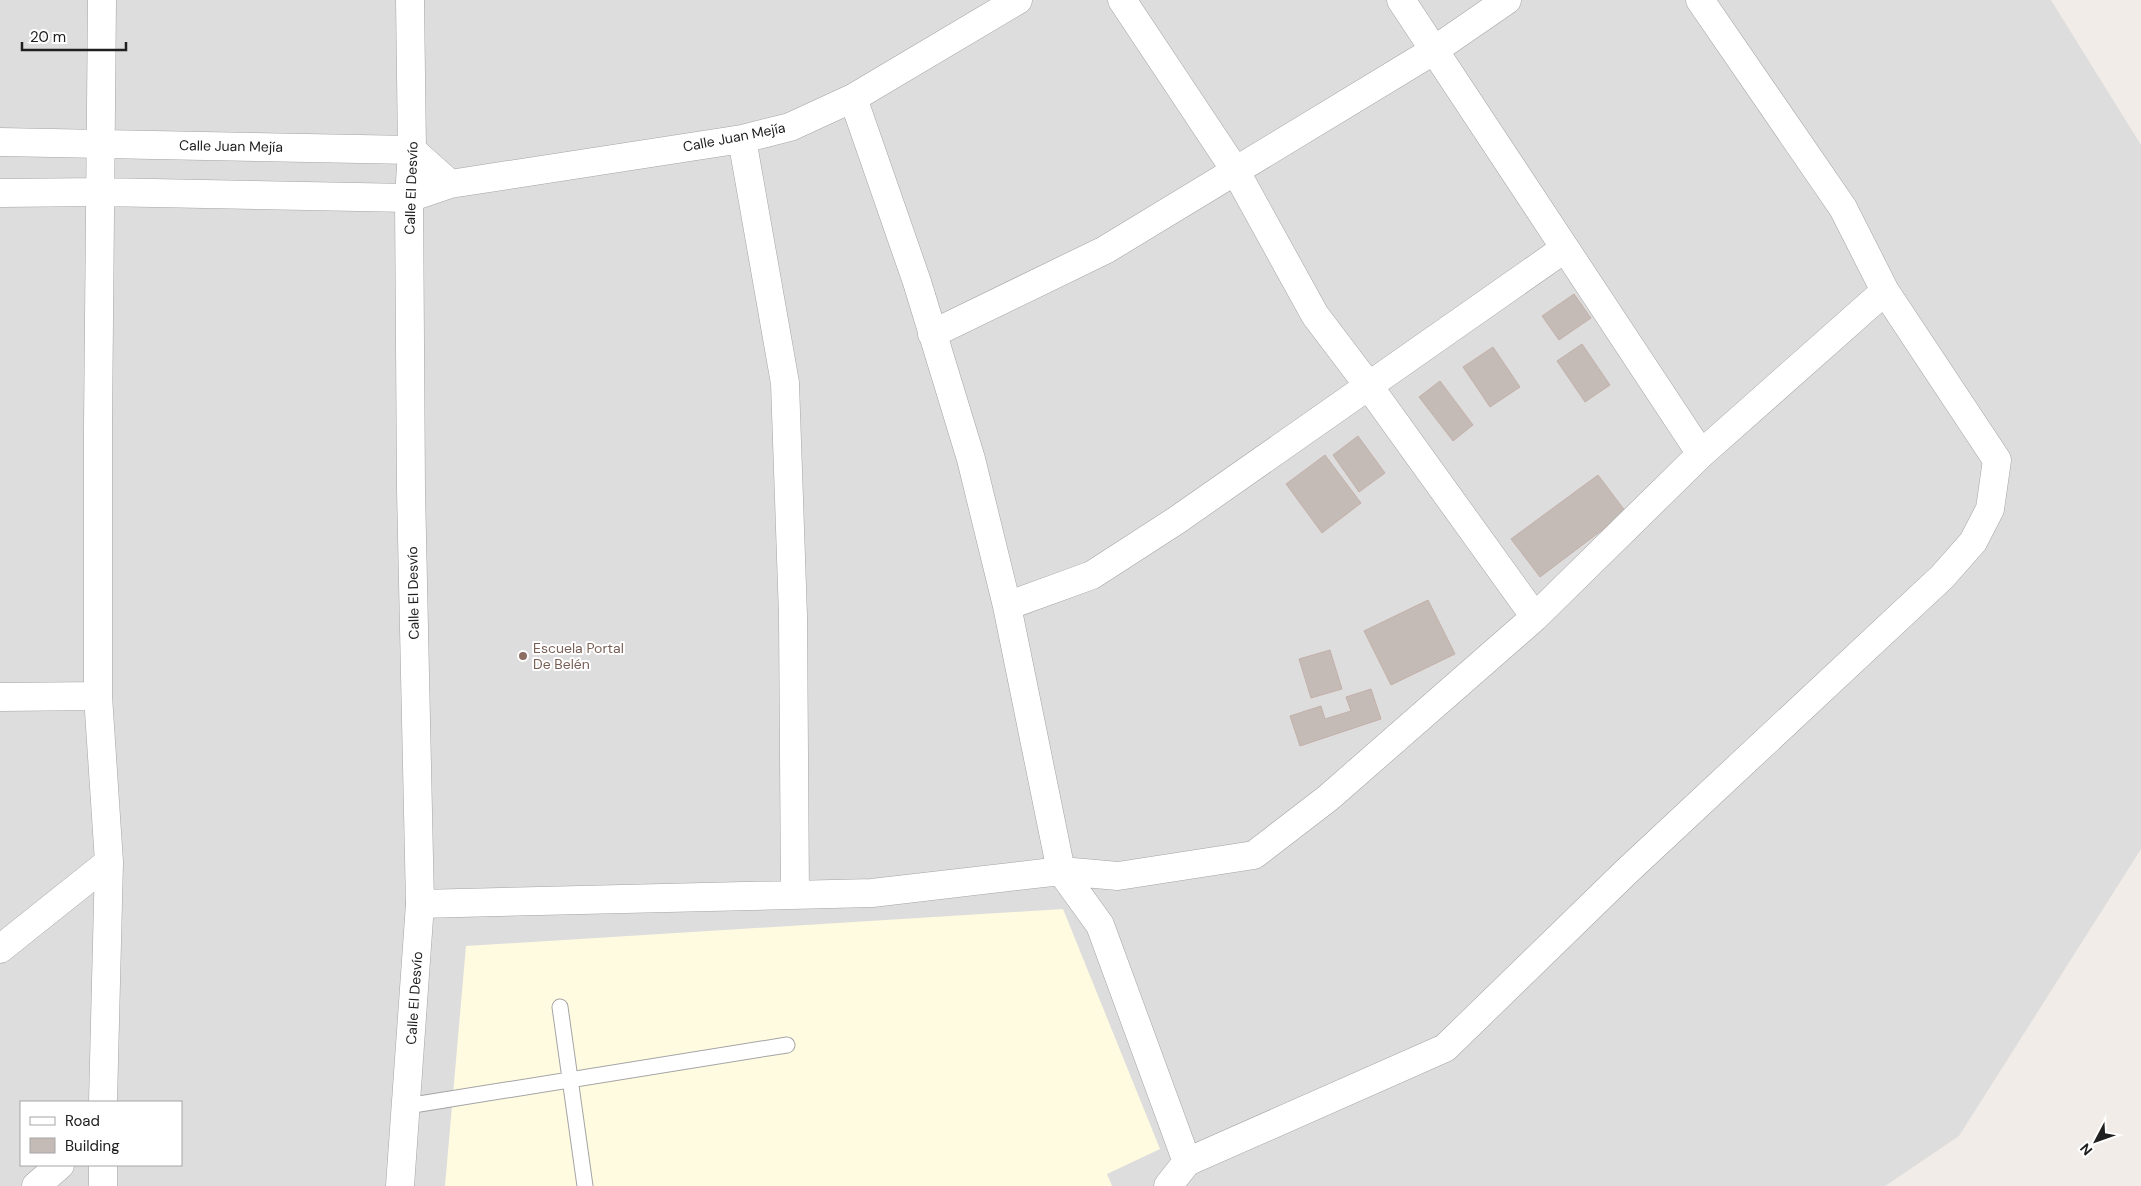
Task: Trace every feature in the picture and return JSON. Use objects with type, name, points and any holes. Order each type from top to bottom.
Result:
[{"type":"street","points":[[102,0],[98,426],[98,696],[109,862],[103,1101]]},
{"type":"street","name":"Calle El Desvío","points":[[400,1186],[420,904],[411,490],[409,198],[412,150],[410,0]]},
{"type":"street","name":"Calle Juan Mejía","points":[[0,193],[101,192],[409,198],[450,184],[742,139],[790,127],[853,98],[1018,0]]},
{"type":"street","points":[[1122,0],[1235,170],[1315,315],[1368,385],[1535,617]]},
{"type":"street","points":[[1401,0],[1701,454]]},
{"type":"street","points":[[932,334],[1105,250],[1433,51],[1507,0]]},
{"type":"street","points":[[1168,1186],[1187,1162],[1445,1048],[1626,872],[1942,577],[1973,542],[1990,508],[1997,460],[1885,291],[1843,208],[1700,0]]},
{"type":"street","points":[[853,98],[917,282],[971,459],[1007,606],[1061,871],[1100,925],[1187,1162]]},
{"type":"street","points":[[742,139],[785,382],[793,616],[795,895]]},
{"type":"street","name":"Calle Juan Mejía","points":[[0,142],[412,150]]},
{"type":"street","points":[[412,150],[450,184]]},
{"type":"street","points":[[1007,606],[1092,575],[1177,520],[1564,249]]},
{"type":"street","points":[[420,904],[872,893],[1061,871],[1118,876],[1254,854],[1328,798],[1535,617],[1701,454],[1885,291]]},
{"type":"street","points":[[0,697],[98,696]]},
{"type":"street","points":[[0,949],[109,862]]},
{"type":"street","points":[[36,1186],[59,1166]]},
{"type":"street","points":[[103,1166],[103,1186]]},
{"type":"lane","points":[[560,1007],[585,1186]]},
{"type":"lane","points":[[407,1106],[787,1045]]},
{"type":"shaded area","points":[[0,0],[2051,0],[2141,145],[2141,849],[1959,1136],[1885,1186],[0,1186]]},
{"type":"shaded area","points":[[1063,909],[1160,1149],[1107,1174],[1112,1186],[445,1186],[466,946]]},
{"type":"building","points":[[1574,294],[1591,318],[1559,340],[1542,316]]},
{"type":"building","points":[[1582,344],[1610,385],[1585,402],[1557,361]]},
{"type":"building","points":[[1493,347],[1520,387],[1490,407],[1463,367]]},
{"type":"building","points":[[1440,381],[1473,425],[1453,441],[1419,397]]},
{"type":"building","points":[[1358,436],[1385,473],[1359,492],[1333,455]]},
{"type":"building","points":[[1325,455],[1361,503],[1322,533],[1286,484]]},
{"type":"building","points":[[1598,475],[1626,512],[1540,577],[1511,539]]},
{"type":"building","points":[[1428,600],[1455,654],[1391,685],[1364,631]]},
{"type":"building","points":[[1330,650],[1342,689],[1311,698],[1299,659]]},
{"type":"building","points":[[1371,689],[1381,719],[1300,746],[1290,716],[1321,706],[1325,719],[1351,711],[1346,697]]},
{"type":"place","name":"Escuela Portal De Belén","points":[[523,656]]}]
